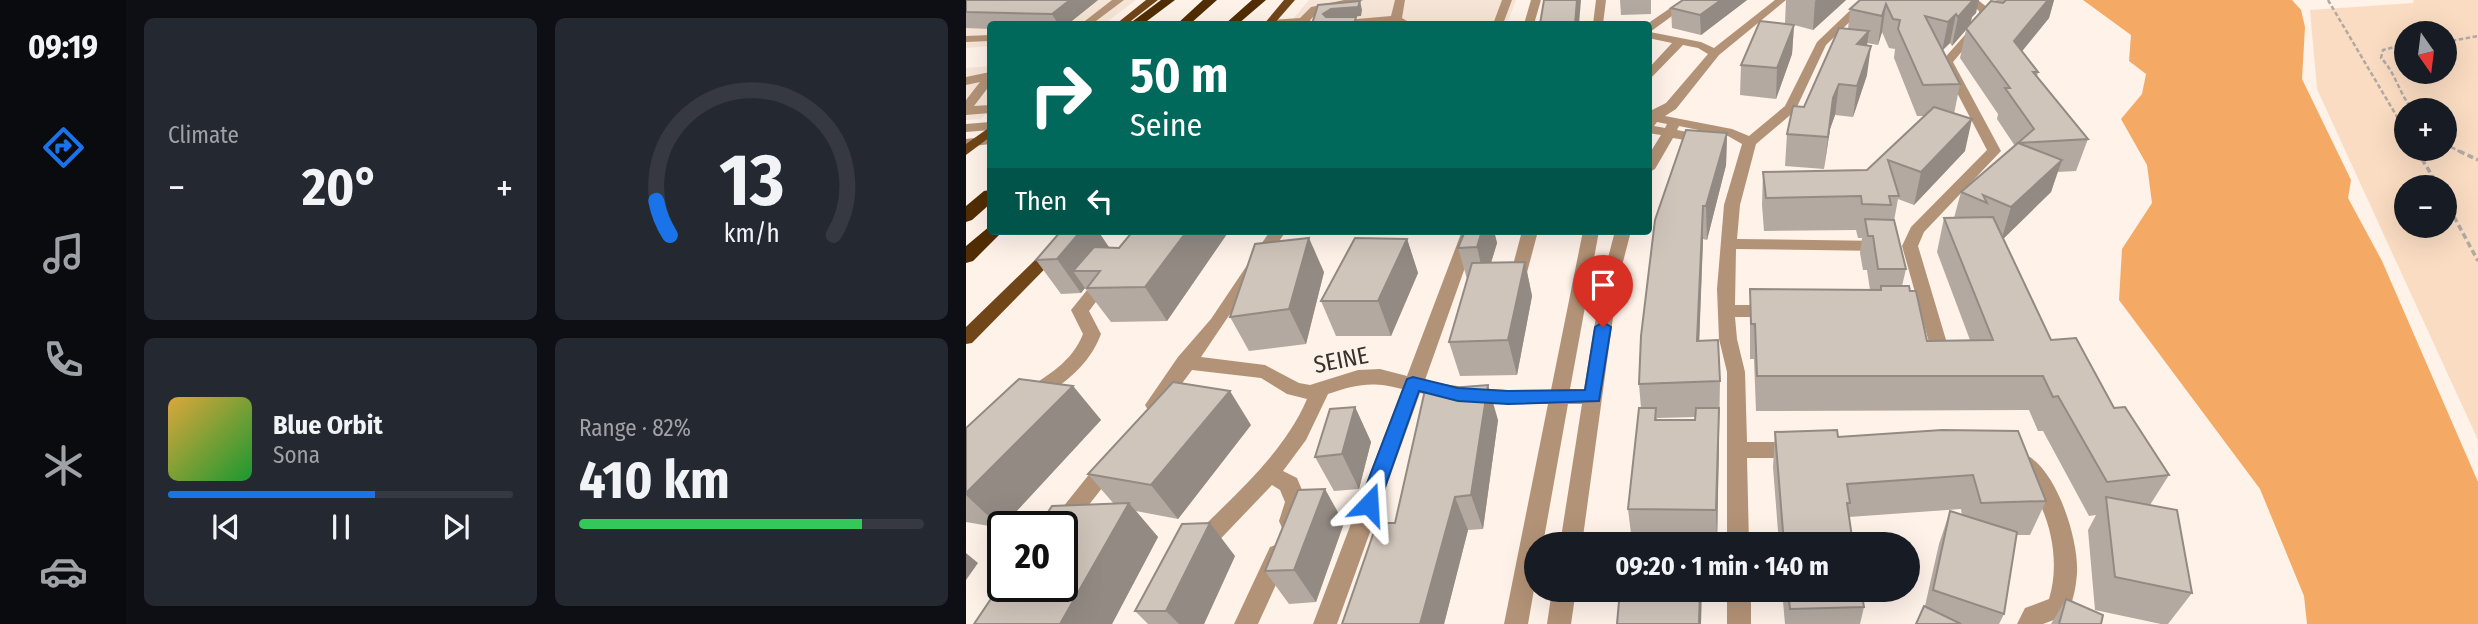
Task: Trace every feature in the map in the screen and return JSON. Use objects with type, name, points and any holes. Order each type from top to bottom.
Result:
[{"type":"highway","points":[[1139,21],[1169,0]]},
{"type":"highway","points":[[1186,21],[1210,0]]},
{"type":"highway","points":[[1216,21],[1239,0]]},
{"type":"highway","points":[[1235,21],[1260,0]]},
{"type":"highway","points":[[966,216],[987,197]]},
{"type":"highway","points":[[966,257],[990,235]]},
{"type":"main road","points":[[1125,21],[1153,0]]},
{"type":"main road","points":[[1272,21],[1290,0]]},
{"type":"main road","points":[[966,338],[1069,235]]},
{"type":"street","points":[[1090,21],[1119,0]]},
{"type":"street","points":[[1307,21],[1315,9],[1359,0]]},
{"type":"street","points":[[1400,0],[1401,21]]},
{"type":"street","points":[[1499,21],[1507,0]]},
{"type":"street","points":[[1530,21],[1536,0]]},
{"type":"street","points":[[1598,21],[1601,0]]},
{"type":"street","points":[[1652,26],[1689,0]]},
{"type":"street","points":[[1652,120],[1671,106],[1715,53],[1781,0]]},
{"type":"street","points":[[1738,532],[1736,372],[1728,339],[1726,311],[1732,205],[1744,169],[1744,155],[1750,142],[1790,108],[1821,44],[1867,0]]},
{"type":"street","points":[[1943,360],[1922,312],[1910,246],[1917,230],[1994,151],[1947,62],[1984,19],[1984,10],[1972,0]]},
{"type":"street","points":[[1652,36],[1715,53]]},
{"type":"street","points":[[966,39],[987,38]]},
{"type":"street","points":[[1652,43],[1677,45]]},
{"type":"street","points":[[1652,73],[1677,45]]},
{"type":"street","points":[[966,81],[987,77]]},
{"type":"street","points":[[966,110],[987,80]]},
{"type":"street","points":[[1652,162],[1672,126],[1671,106]]},
{"type":"street","points":[[966,110],[987,109]]},
{"type":"street","points":[[1652,121],[1727,144],[1750,142]]},
{"type":"street","points":[[966,128],[987,126]]},
{"type":"street","points":[[1144,421],[1185,362],[1217,323],[1275,235]]},
{"type":"street","points":[[1325,624],[1468,235]]},
{"type":"street","points":[[1517,280],[1530,235]]},
{"type":"street","points":[[1516,624],[1590,235]]},
{"type":"street","points":[[1573,532],[1610,281],[1622,235]]},
{"type":"street","points":[[1729,244],[1910,246]]},
{"type":"street","points":[[1011,410],[1073,367],[1087,351],[1092,334],[1080,310],[1119,262]]},
{"type":"street","points":[[1726,311],[1794,311]]},
{"type":"street","name":"SEINE","points":[[1185,362],[1265,372],[1294,389],[1320,390],[1346,381],[1370,377],[1413,383],[1458,395],[1593,396]]},
{"type":"street","points":[[1191,559],[1196,549],[1286,454],[1313,410],[1320,390]]},
{"type":"street","points":[[1737,450],[1817,450]]},
{"type":"street","points":[[1071,511],[1118,452]]},
{"type":"street","points":[[2000,452],[2022,462],[2034,474],[2053,511],[2063,548],[2065,592],[2057,607],[2034,616],[2029,624]]},
{"type":"street","points":[[1246,624],[1285,537],[1296,502],[1289,484],[1268,473]]},
{"type":"street","points":[[1559,624],[1562,602]]},
{"type":"street","points":[[1739,602],[1739,624]]},
{"type":"path","points":[[2328,0],[2394,112]]},
{"type":"path","points":[[2457,40],[2478,36]]},
{"type":"path","points":[[2394,47],[2383,50],[2381,54],[2381,58],[2394,75]]},
{"type":"path","points":[[2457,150],[2478,160]]},
{"type":"path","points":[[2457,222],[2478,261]]},
{"type":"shaded area","points":[[966,0],[1136,0],[1108,21],[987,21],[987,46],[966,48]]},
{"type":"shaded area","points":[[1309,0],[1516,0],[1508,21],[1292,21]]},
{"type":"shaded area","points":[[2083,0],[2292,0],[2301,10],[2305,27],[2302,79],[2351,180],[2348,198],[2382,261],[2478,482],[2478,624],[2307,624],[2304,596],[2260,489],[2119,300],[2122,249],[2152,203],[2147,165],[2121,119],[2142,94],[2146,74],[2129,61],[2131,35]]},
{"type":"shaded area","points":[[2414,0],[2478,0],[2478,440],[2317,89],[2310,10],[2413,3]]},
{"type":"shaded area","points":[[987,66],[987,113],[980,119],[966,120],[966,68]]},
{"type":"building","points":[[966,0],[1070,0],[1052,14],[966,12]]},
{"type":"building","points":[[1544,0],[1577,0],[1575,21],[1540,21]]},
{"type":"building","points":[[1683,0],[1721,0],[1700,15],[1671,8]]},
{"type":"building","points":[[1860,0],[1973,0],[1958,17],[1956,14],[1948,22],[1925,16],[1960,84],[1923,85],[1898,29],[1900,20],[1893,19],[1886,4],[1882,16],[1850,9]]},
{"type":"building","points":[[2006,0],[2048,0],[2014,41],[2038,72],[2033,72],[2088,139],[2018,143],[2034,129],[2005,88],[2010,88],[1966,28],[1991,1],[2003,3]]},
{"type":"building","points":[[1360,1],[1358,7],[1331,9],[1323,14],[1326,17],[1356,17],[1355,21],[1313,21],[1318,5]]},
{"type":"building","points":[[1760,21],[1794,25],[1777,68],[1741,65]]},
{"type":"building","points":[[1839,28],[1869,31],[1857,44],[1871,46],[1857,86],[1839,84],[1833,98],[1828,137],[1787,134],[1793,106],[1804,107]]},
{"type":"building","points":[[1934,107],[1972,119],[1921,172],[1888,160],[1899,196],[1889,196],[1891,205],[1862,204],[1861,196],[1766,198],[1763,172],[1867,170]]},
{"type":"building","points":[[1686,130],[1727,133],[1706,206],[1703,206],[1697,341],[1718,340],[1720,381],[1639,384],[1641,336],[1655,220]]},
{"type":"building","points":[[2018,143],[2062,160],[2011,207],[1983,195],[1987,203],[1961,192]]},
{"type":"building","points":[[1993,217],[2051,340],[2076,338],[2114,408],[2125,407],[2169,475],[2107,482],[2058,396],[2053,397],[2043,376],[1757,376],[1755,324],[1751,324],[1750,289],[1881,290],[1881,286],[1909,286],[1910,291],[1916,291],[1927,341],[1993,340],[1944,218]]},
{"type":"building","points":[[1865,219],[1894,220],[1906,269],[1878,269],[1873,236],[1868,236]]},
{"type":"building","points":[[1058,235],[1078,235],[1057,259],[1036,260]]},
{"type":"building","points":[[1130,235],[1184,235],[1145,287],[1087,288],[1100,271],[1073,271],[1094,247],[1119,248]]},
{"type":"building","points":[[1463,235],[1481,235],[1477,247],[1458,248]]},
{"type":"building","points":[[1309,238],[1289,309],[1230,317],[1255,244]]},
{"type":"building","points":[[1355,238],[1407,239],[1378,301],[1321,301]]},
{"type":"building","points":[[1525,262],[1508,340],[1449,342],[1472,263]]},
{"type":"building","points":[[1019,379],[1073,386],[966,493],[966,428]]},
{"type":"building","points":[[1173,382],[1230,391],[1151,485],[1088,474]]},
{"type":"building","points":[[1488,385],[1471,495],[1455,497],[1420,624],[1342,624],[1377,523],[1395,523],[1425,390]]},
{"type":"building","points":[[1355,407],[1342,454],[1315,457],[1330,409]]},
{"type":"building","points":[[1639,408],[1656,408],[1655,420],[1695,420],[1696,408],[1719,408],[1716,510],[1628,509]]},
{"type":"building","points":[[1837,430],[1838,437],[1942,430],[2018,431],[2046,501],[1981,503],[1973,475],[1847,484],[1851,532],[1783,532],[1775,432]]},
{"type":"building","points":[[1325,489],[1294,570],[1265,571],[1298,490]]},
{"type":"building","points":[[2106,497],[2177,510],[2192,593],[2115,577]]},
{"type":"building","points":[[1129,503],[1078,592],[1078,511],[1049,511],[1052,506]]},
{"type":"building","points":[[1950,511],[2017,532],[2004,614],[1933,590]]},
{"type":"building","points":[[1210,523],[1166,611],[1135,611],[1182,524]]},
{"type":"building","points":[[2066,599],[2103,615],[2101,624],[2059,624]]},
{"type":"building","points":[[989,602],[1073,602],[1060,624],[974,624]]},
{"type":"building","points":[[1619,602],[1700,602],[1699,624],[1617,624]]},
{"type":"building","points":[[1789,602],[1863,602],[1864,607],[1790,609]]},
{"type":"building","points":[[1924,606],[1961,624],[1916,624]]},
{"type":"route","points":[[1369,504],[1413,383],[1458,395],[1508,398],[1593,396],[1603,327]]}]
